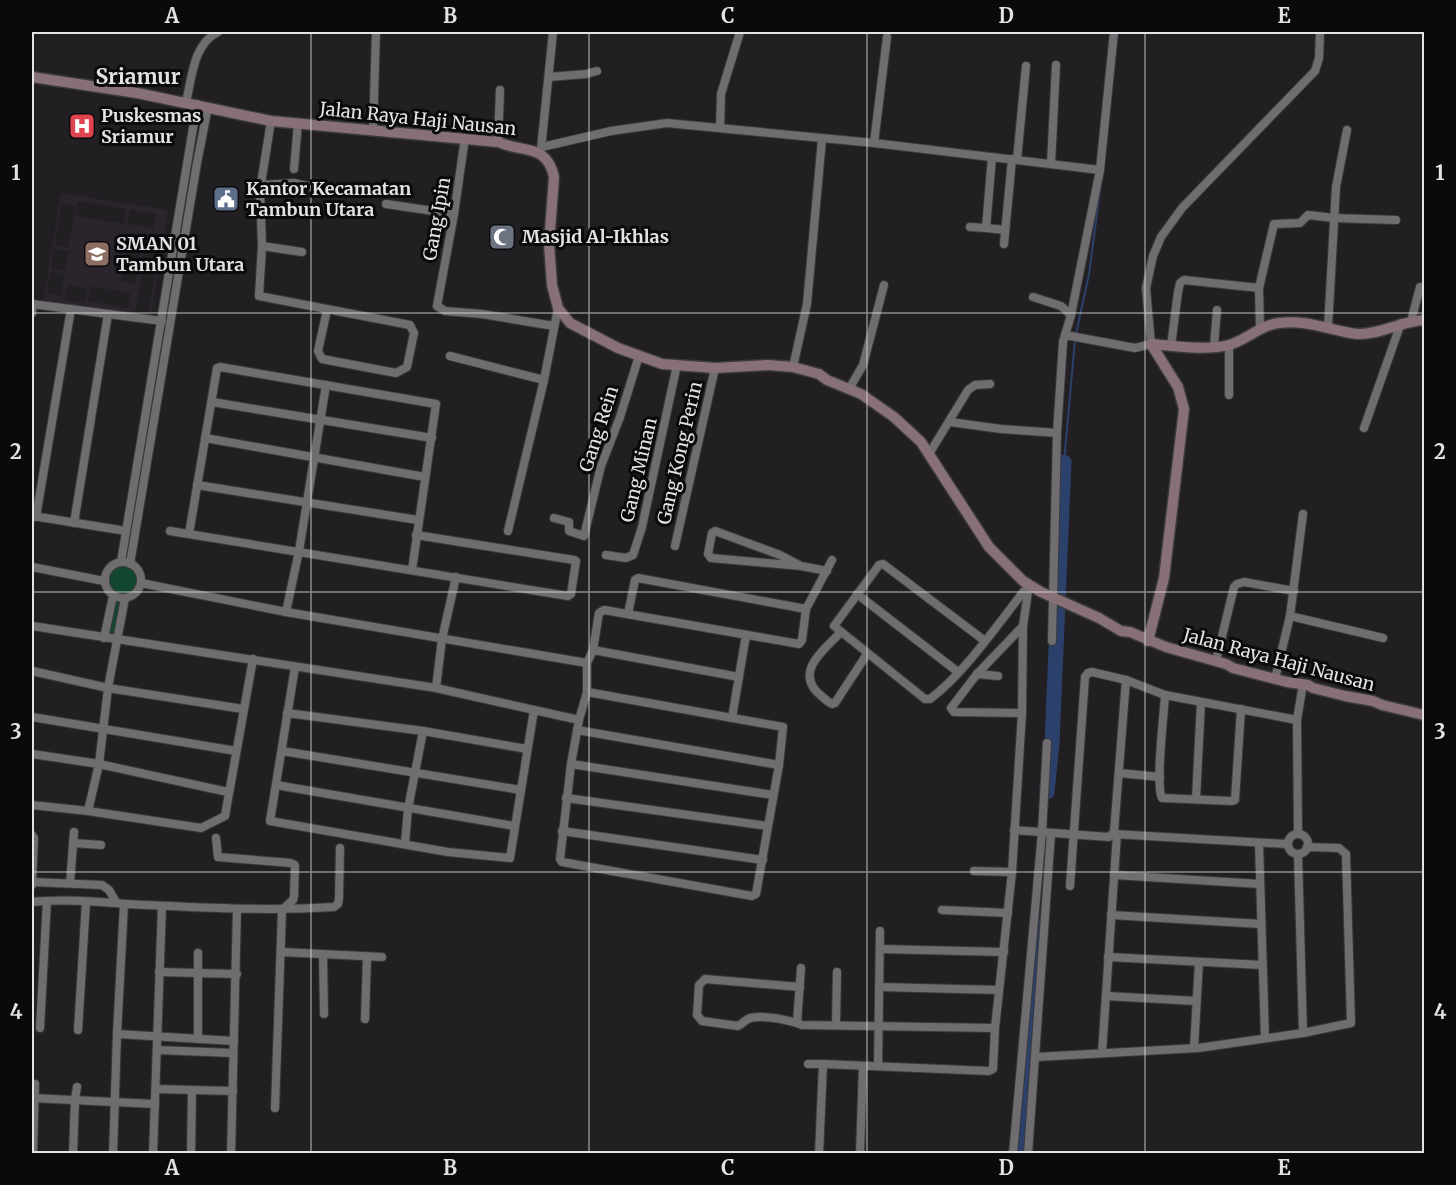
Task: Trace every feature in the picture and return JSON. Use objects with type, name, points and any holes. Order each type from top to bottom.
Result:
[{"type":"street","points":[[130,564],[196,163],[199,51],[208,37],[218,32]]},
{"type":"street","points":[[373,131],[375,32]]},
{"type":"street","points":[[553,32],[540,150],[611,131],[667,123],[874,143],[1100,170]]},
{"type":"street","points":[[720,128],[721,94],[740,32]]},
{"type":"street","points":[[1052,641],[1061,359],[1100,170],[1114,32]]},
{"type":"street","points":[[1148,640],[1164,578],[1184,409],[1178,387],[1151,344],[1146,288],[1153,256],[1161,237],[1182,208],[1315,71],[1319,58],[1320,32]]},
{"type":"street","points":[[874,143],[887,37]]},
{"type":"street","points":[[1051,164],[1056,65]]},
{"type":"street","points":[[1004,244],[1026,66]]},
{"type":"street","points":[[549,77],[597,71]]},
{"type":"street","name":"Jalan Raya Haji Nausan","points":[[32,77],[197,104],[271,121],[465,138],[540,150],[550,164],[554,177],[551,199],[550,266],[553,295],[558,308],[570,322],[606,343],[662,364],[715,368],[768,365],[793,367],[819,374],[849,389],[894,417],[908,429],[929,454],[989,547],[1001,561],[1029,585],[1121,631],[1130,632],[1148,640],[1233,668],[1373,701],[1425,716]]},
{"type":"street","points":[[498,142],[501,90]]},
{"type":"street","points":[[121,562],[197,104]]},
{"type":"street","points":[[271,121],[262,185],[259,293],[262,297],[410,325],[414,333],[407,367],[396,373],[322,359],[318,351],[327,310]]},
{"type":"street","points":[[294,169],[298,123]]},
{"type":"street","points":[[1328,327],[1336,181],[1347,129]]},
{"type":"street","name":"Gang Ipin","points":[[465,138],[437,308],[554,326]]},
{"type":"street","points":[[793,367],[807,304],[822,139]]},
{"type":"street","points":[[986,228],[992,157]]},
{"type":"street","points":[[186,161],[196,163]]},
{"type":"street","points":[[262,185],[294,183],[358,190]]},
{"type":"street","points":[[386,204],[454,214]]},
{"type":"street","points":[[1260,328],[1259,288],[1274,224],[1300,223],[1308,215],[1396,220]]},
{"type":"street","points":[[970,227],[1005,230]]},
{"type":"street","points":[[262,246],[302,252]]},
{"type":"street","points":[[1171,346],[1178,292],[1180,283],[1184,280],[1259,288]]},
{"type":"street","points":[[849,389],[863,366],[884,285]]},
{"type":"street","points":[[1364,428],[1420,287]]},
{"type":"street","points":[[1033,297],[1062,306],[1071,315]]},
{"type":"street","points":[[32,313],[32,304],[170,322]]},
{"type":"street","points":[[508,531],[544,380],[558,308]]},
{"type":"street","points":[[71,309],[34,517],[126,531]]},
{"type":"street","points":[[1214,346],[1217,310]]},
{"type":"street","points":[[74,523],[108,314]]},
{"type":"street","points":[[1065,335],[1135,348],[1151,344],[1214,346],[1229,344],[1260,328],[1288,322],[1328,327],[1358,334],[1374,332],[1406,322],[1425,320]]},
{"type":"street","points":[[1229,344],[1229,395]]},
{"type":"street","points":[[450,356],[544,380]]},
{"type":"street","name":"Gang Rein","points":[[554,518],[569,522],[569,531],[584,536],[601,466],[620,417],[639,356]]},
{"type":"street","name":"Gang Minan","points":[[606,555],[626,558],[633,555],[642,527],[677,365]]},
{"type":"street","points":[[189,534],[219,367],[435,403],[438,406],[418,520],[412,570]]},
{"type":"street","name":"Gang Kong Perin","points":[[675,546],[715,368]]},
{"type":"street","points":[[929,454],[971,387],[977,384],[990,384]]},
{"type":"street","points":[[286,612],[299,551],[326,385]]},
{"type":"street","points":[[212,402],[432,438]]},
{"type":"street","points":[[951,422],[983,428],[1057,433]]},
{"type":"street","points":[[141,435],[151,437]]},
{"type":"street","points":[[206,438],[426,477]]},
{"type":"street","points":[[197,485],[418,520]]},
{"type":"street","points":[[1275,679],[1290,616],[1304,514]]},
{"type":"street","points":[[170,531],[569,596],[571,594],[576,561],[416,535]]},
{"type":"street","points":[[801,566],[780,555],[715,531],[712,533],[708,554],[711,558],[801,566],[827,571]]},
{"type":"street","points":[[587,692],[783,727],[779,765],[756,894],[752,896],[562,862],[560,859],[566,798],[577,730],[587,692],[587,663],[593,650],[601,611],[604,610],[799,644],[802,640],[806,609],[832,560]]},
{"type":"street","points":[[121,562],[130,564],[139,572],[141,583],[136,594],[125,598],[113,596],[104,581],[108,569],[121,562]]},
{"type":"street","points":[[985,641],[885,565],[879,565],[834,626],[928,700],[958,672],[985,641],[1029,585]]},
{"type":"street","points":[[32,567],[104,581]]},
{"type":"street","points":[[436,688],[442,639],[456,577]]},
{"type":"street","points":[[628,614],[635,580],[638,578],[806,609]]},
{"type":"street","points":[[1216,661],[1234,587],[1237,584],[1244,582],[1294,591]]},
{"type":"street","points":[[141,583],[286,612],[587,663]]},
{"type":"street","points":[[808,1064],[989,1071],[993,1069],[995,1028],[1012,872],[1022,713],[1023,626],[1029,585]]},
{"type":"street","points":[[857,594],[958,672]]},
{"type":"street","points":[[104,638],[113,596]]},
{"type":"street","points":[[88,811],[99,764],[108,688],[125,598]]},
{"type":"street","points":[[1290,616],[1383,638]]},
{"type":"street","points":[[32,626],[436,688],[579,720]]},
{"type":"street","points":[[1022,713],[952,711],[952,705],[977,674],[1023,626]]},
{"type":"street","points":[[840,633],[810,669],[808,677],[811,685],[827,701],[835,703],[867,654]]},
{"type":"street","points":[[732,718],[746,636]]},
{"type":"street","points":[[593,650],[739,677]]},
{"type":"street","points":[[32,805],[88,811],[149,822],[174,822],[201,828],[225,816],[253,659]]},
{"type":"street","points":[[295,667],[270,821],[448,852],[510,858],[534,710]]},
{"type":"street","points":[[32,672],[108,688],[243,709]]},
{"type":"street","points":[[1070,886],[1085,676],[1088,673],[1125,680],[1166,695],[1297,720]]},
{"type":"street","points":[[977,674],[999,676]]},
{"type":"street","points":[[1102,1053],[1125,680]]},
{"type":"street","points":[[1298,834],[1297,720],[1303,684]]},
{"type":"street","points":[[1166,695],[1159,794],[1162,798],[1232,801],[1236,798],[1241,709]]},
{"type":"street","points":[[1196,799],[1201,702]]},
{"type":"street","points":[[287,713],[423,731],[527,749]]},
{"type":"street","points":[[32,717],[236,751]]},
{"type":"street","points":[[577,730],[779,765]]},
{"type":"street","points":[[405,843],[408,809],[423,731]]},
{"type":"street","points":[[1012,1154],[1042,832],[1047,743]]},
{"type":"street","points":[[282,751],[521,790]]},
{"type":"street","points":[[32,754],[99,764],[228,792]]},
{"type":"street","points":[[571,764],[773,795]]},
{"type":"street","points":[[1119,773],[1160,777]]},
{"type":"street","points":[[276,785],[514,826]]},
{"type":"street","points":[[566,798],[768,826]]},
{"type":"street","points":[[1014,830],[1109,837],[1115,834],[1287,844]]},
{"type":"street","points":[[562,831],[763,860]]},
{"type":"street","points":[[70,883],[74,832]]},
{"type":"street","points":[[1028,1154],[1051,833]]},
{"type":"street","points":[[1298,834],[1289,838],[1287,844],[1289,850],[1298,854],[1304,852],[1308,847]]},
{"type":"street","points":[[1298,834],[1306,838],[1308,847]]},
{"type":"street","points":[[32,835],[34,838],[32,884],[102,885],[110,890],[116,902]]},
{"type":"street","points":[[216,838],[218,857],[291,862],[295,865],[294,896],[282,910],[275,1108]]},
{"type":"street","points":[[73,843],[100,845]]},
{"type":"street","points":[[1259,843],[1265,1038]]},
{"type":"street","points":[[1036,1057],[1194,1048],[1303,1033],[1352,1023],[1346,854],[1340,848],[1308,847]]},
{"type":"street","points":[[32,902],[116,902],[282,910],[334,907],[338,904],[340,848]]},
{"type":"street","points":[[1298,854],[1303,1033]]},
{"type":"street","points":[[974,871],[1012,872]]},
{"type":"street","points":[[1114,875],[1260,884]]},
{"type":"street","points":[[39,1028],[47,901]]},
{"type":"street","points":[[78,1030],[86,902]]},
{"type":"street","points":[[113,1154],[124,904]]},
{"type":"street","points":[[153,1154],[162,906]]},
{"type":"street","points":[[231,1154],[237,909]]},
{"type":"street","points":[[942,910],[1008,913]]},
{"type":"street","points":[[1111,915],[1261,924]]},
{"type":"street","points":[[878,1066],[880,931]]},
{"type":"street","points":[[880,949],[1004,952]]},
{"type":"street","points":[[281,952],[382,957]]},
{"type":"street","points":[[198,953],[198,1039]]},
{"type":"street","points":[[323,955],[324,1014]]},
{"type":"street","points":[[1108,957],[1262,965]]},
{"type":"street","points":[[365,1019],[367,958]]},
{"type":"street","points":[[1194,1048],[1199,962]]},
{"type":"street","points":[[797,1023],[801,968]]},
{"type":"street","points":[[159,972],[237,974]]},
{"type":"street","points":[[836,1025],[837,972]]},
{"type":"street","points":[[800,987],[705,979],[699,985],[698,1015],[702,1021],[738,1026],[753,1018],[780,1019],[802,1026],[995,1028]]},
{"type":"street","points":[[879,987],[999,990]]},
{"type":"street","points":[[1106,996],[1196,1001]]},
{"type":"street","points":[[117,1034],[234,1041]]},
{"type":"street","points":[[157,1050],[233,1053]]},
{"type":"street","points":[[819,1154],[823,1064]]},
{"type":"street","points":[[860,1154],[863,1066]]},
{"type":"street","points":[[33,1154],[35,1084]]},
{"type":"street","points":[[73,1154],[77,1087]]},
{"type":"street","points":[[156,1089],[233,1091]]},
{"type":"street","points":[[191,1154],[192,1090]]},
{"type":"street","points":[[34,1098],[155,1104]]},
{"type":"shaded area","name":"SMAN 01 Tambun Utara","points":[[61,193],[168,210],[150,321],[43,303]],"holes":[[[78,201],[126,209],[124,224],[76,216]],[[62,203],[76,206],[68,248],[55,245]],[[130,210],[156,214],[153,228],[127,224]],[[128,237],[143,239],[135,284],[121,281]],[[147,237],[159,239],[155,260],[143,258]],[[54,248],[69,251],[65,271],[51,269]],[[143,264],[156,266],[148,316],[135,314]],[[51,271],[65,274],[61,296],[47,293]],[[67,285],[87,288],[85,303],[65,300]],[[91,286],[130,293],[128,308],[88,301]]]},
{"type":"green space","points":[[125,562],[137,569],[140,574],[139,586],[132,596],[125,599],[118,640],[104,638],[113,596],[105,586],[105,574],[113,565]]},
{"type":"green space","points":[[1044,837],[1020,1153],[1013,1154]]},
{"type":"waterway","points":[[1117,40],[1118,32]]},
{"type":"waterway","points":[[1076,334],[1089,274],[1101,183]]},
{"type":"waterway","points":[[1064,462],[1075,340]]},
{"type":"waterway","points":[[1047,792],[1052,743],[1064,462]]},
{"type":"waterway","points":[[1020,1154],[1037,926]]},
{"type":"place","name":"Puskesmas Sriamur","points":[[82,126]]},
{"type":"place","name":"Kantor Kecamatan Tambun Utara","points":[[226,199]]},
{"type":"place","name":"Masjid Al-Ikhlas","points":[[502,237]]},
{"type":"place","name":"SMAN 01 Tambun Utara","points":[[97,254]]},
{"type":"district","name":"Sriamur","points":[[138,77]]}]
